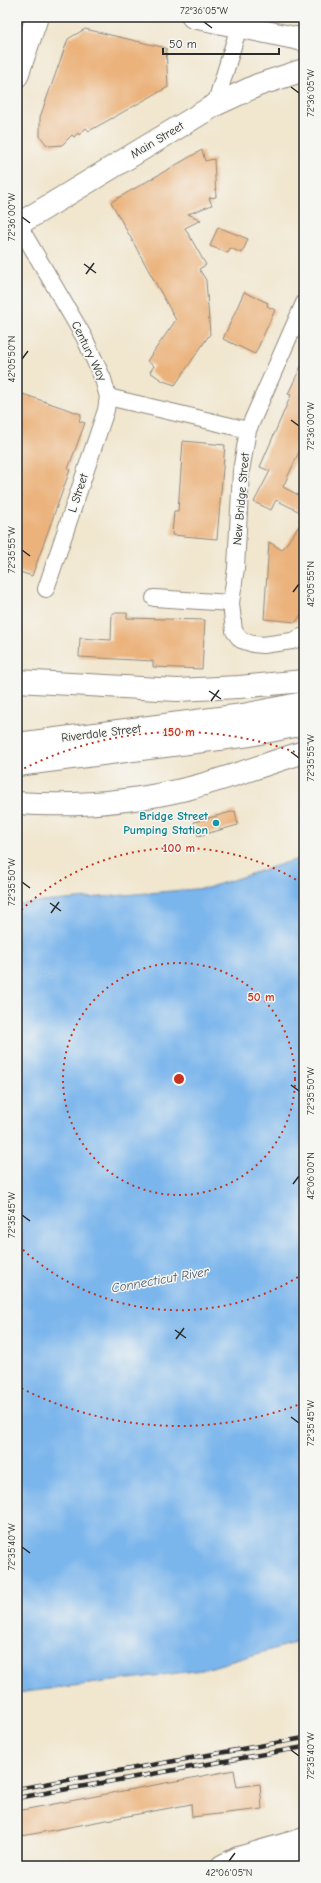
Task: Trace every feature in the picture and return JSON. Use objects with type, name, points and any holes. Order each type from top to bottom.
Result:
[{"type":"main road","points":[[17,76],[37,17]]},
{"type":"main road","points":[[193,17],[240,22],[304,40]]},
{"type":"main road","name":"Main Street","points":[[18,225],[215,105],[258,85],[304,70]]},
{"type":"main road","points":[[17,681],[177,690],[247,687],[304,681]]},
{"type":"main road","name":"Riverdale Street","points":[[17,744],[243,715],[304,703]]},
{"type":"main road","name":"Riverdale Street","points":[[17,764],[250,735],[304,724]]},
{"type":"main road","points":[[17,803],[54,805],[147,796],[208,783],[304,752]]},
{"type":"main road","points":[[222,1866],[238,1858],[304,1839]]},
{"type":"main road","points":[[256,1866],[304,1854]]},
{"type":"street","points":[[215,105],[240,22]]},
{"type":"street","name":"Century Way","points":[[18,225],[84,337],[103,378],[108,397],[248,430]]},
{"type":"street","name":"New Bridge Street","points":[[304,303],[298,332],[248,430],[241,471],[236,568],[231,603],[234,631],[241,640],[253,644],[264,645],[292,641],[304,636]]},
{"type":"street","name":"L Street","points":[[46,589],[106,410],[108,397]]},
{"type":"street","points":[[154,598],[231,603]]},
{"type":"water","name":"Connecticut River","points":[[304,857],[304,1640],[202,1670],[17,1693],[17,904],[207,888]]},
{"type":"building","points":[[85,29],[166,48],[168,87],[89,131],[86,128],[79,135],[78,133],[74,137],[72,135],[62,145],[50,146],[46,144],[40,136],[40,117],[68,39]]},
{"type":"building","points":[[202,150],[205,161],[214,159],[216,197],[209,198],[212,205],[188,214],[201,220],[185,228],[206,265],[199,269],[206,280],[210,334],[175,385],[163,381],[150,372],[154,366],[147,361],[176,320],[111,202]]},
{"type":"building","points":[[218,227],[248,239],[242,253],[230,248],[228,253],[210,246]]},
{"type":"building","points":[[244,292],[268,303],[267,306],[275,310],[255,354],[223,339]]},
{"type":"building","points":[[304,360],[304,441],[283,487],[304,498],[304,514],[276,500],[271,510],[254,502],[270,471],[260,467],[291,395],[288,394]]},
{"type":"building","points":[[17,392],[81,414],[79,421],[85,423],[68,469],[70,470],[32,576],[17,571]]},
{"type":"building","points":[[183,441],[225,445],[217,539],[172,535],[174,511],[178,511]]},
{"type":"building","points":[[304,519],[304,610],[296,622],[264,619],[269,542],[282,550]]},
{"type":"building","points":[[112,613],[127,613],[127,618],[205,620],[202,669],[153,667],[153,661],[79,657],[80,638],[111,640]]},
{"type":"building","name":"Bridge Street Pumping Station","points":[[235,811],[238,825],[198,836],[194,822]]},
{"type":"building","points":[[234,1770],[237,1787],[260,1784],[262,1809],[192,1817],[191,1804],[17,1837],[17,1811]]},
{"type":"railway","points":[[17,1789],[304,1738]]},
{"type":"railway","points":[[17,1798],[304,1747]]},
{"type":"place","name":"Bridge Street Pumping Station","points":[[216,823]]}]
